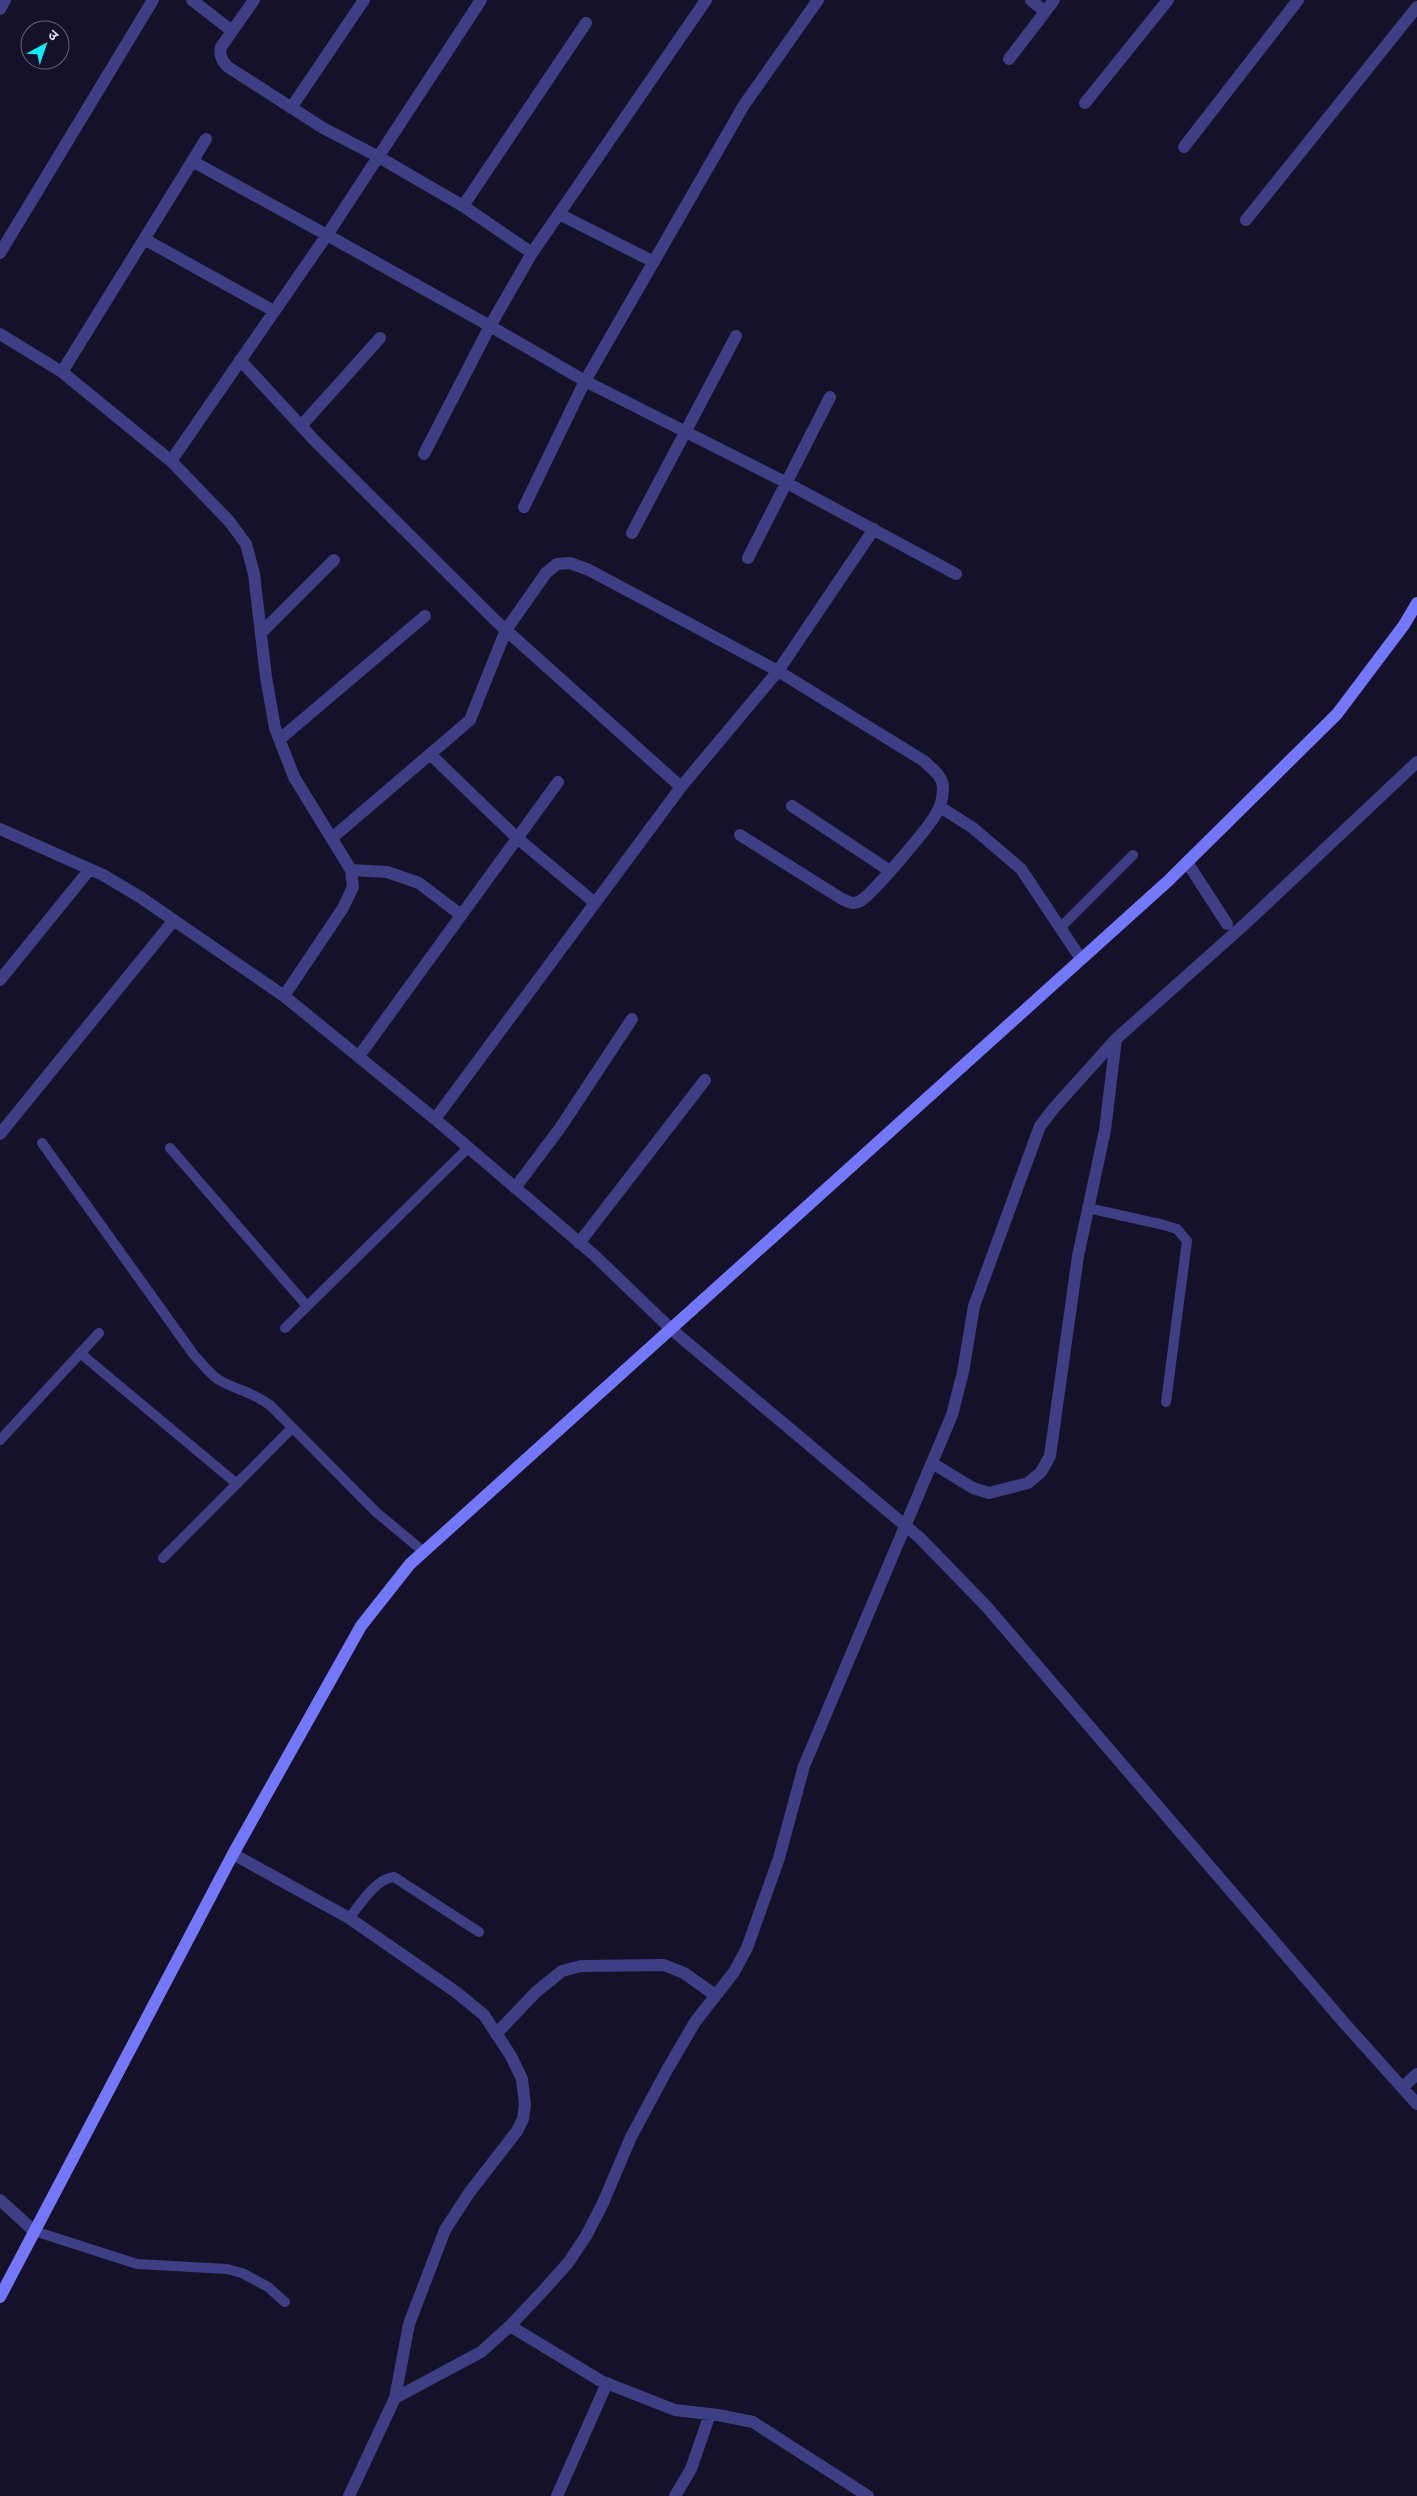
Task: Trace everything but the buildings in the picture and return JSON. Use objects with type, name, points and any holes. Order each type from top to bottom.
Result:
[{"type":"main road","points":[[0,2296],[233,1854],[360,1626],[410,1564],[1186,862],[1337,714],[1404,625],[1417,603]]},
{"type":"street","points":[[0,9],[5,0]]},
{"type":"street","points":[[0,253],[153,0]]},
{"type":"street","points":[[192,0],[232,31]]},
{"type":"street","points":[[254,0],[221,47],[219,54],[222,61],[291,108],[463,206],[532,253]]},
{"type":"street","points":[[291,108],[364,0]]},
{"type":"street","points":[[171,461],[327,235],[481,0]]},
{"type":"street","points":[[424,454],[490,326],[532,253],[703,4],[690,0]]},
{"type":"street","points":[[524,507],[585,381],[744,105],[818,0]]},
{"type":"street","points":[[1031,0],[1045,12]]},
{"type":"street","points":[[1009,58],[1054,0]]},
{"type":"street","points":[[1085,103],[1168,0]]},
{"type":"street","points":[[1184,147],[1298,0]]},
{"type":"street","points":[[1246,220],[1417,7]]},
{"type":"street","points":[[463,206],[586,23]]},
{"type":"street","points":[[62,372],[206,139]]},
{"type":"street","points":[[192,161],[490,326],[585,381],[785,482],[956,574]]},
{"type":"street","points":[[559,214],[654,262]]},
{"type":"street","points":[[144,239],[274,311]]},
{"type":"street","points":[[0,334],[62,372],[171,461],[229,521],[246,544],[254,574],[266,677],[275,728],[294,777],[351,870],[353,887],[343,908],[284,996]]},
{"type":"street","points":[[632,533],[736,336]]},
{"type":"street","points":[[301,426],[380,338]]},
{"type":"street","points":[[240,360],[301,426],[506,630],[682,787]]},
{"type":"street","points":[[748,558],[785,482],[830,397]]},
{"type":"street","points":[[435,1119],[682,787],[778,671],[874,529]]},
{"type":"street","points":[[262,632],[334,560]]},
{"type":"street","points":[[332,838],[470,720],[506,630],[546,573],[557,564],[570,563],[589,570],[778,671],[924,761],[939,776],[943,786],[940,807],[936,816],[864,899],[851,903],[740,835]]},
{"type":"street","points":[[280,738],[425,616]]},
{"type":"street","points":[[430,754],[517,838],[595,903]]},
{"type":"street","points":[[395,2398],[481,2352],[510,2326],[568,2262],[586,2236],[603,2203],[631,2137],[695,2022],[734,1972],[747,1948],[779,1858],[804,1766],[952,1415],[963,1372],[974,1306],[1040,1126],[1116,1039],[1246,923],[1417,762]]},
{"type":"street","points":[[359,1056],[558,782]]},
{"type":"street","points":[[792,806],[890,871]]},
{"type":"street","points":[[940,807],[973,828],[1021,869],[1081,959]]},
{"type":"street","points":[[0,829],[90,869],[140,897],[284,996],[435,1119],[579,1243],[671,1329],[920,1538],[986,1606],[1417,2104]]},
{"type":"street","points":[[1186,862],[1226,924]]},
{"type":"street","points":[[0,980],[90,869]]},
{"type":"street","points":[[351,870],[387,872],[419,883],[461,915]]},
{"type":"street","points":[[0,1134],[174,920]]},
{"type":"street","points":[[515,1188],[560,1128],[632,1019]]},
{"type":"street","points":[[932,1463],[973,1488],[990,1493],[1028,1483],[1040,1472],[1050,1456],[1078,1256],[1104,1130],[1116,1039]]},
{"type":"street","points":[[579,1243],[705,1080]]},
{"type":"street","points":[[233,1854],[349,1918],[456,1992],[484,2015],[522,2079],[525,2105],[523,2118],[517,2131],[469,2193],[445,2230],[409,2324],[395,2398],[349,2496]]},
{"type":"street","points":[[496,2034],[536,1992],[562,1971],[581,1966],[664,1965],[684,1973],[715,1994]]},
{"type":"street","points":[[1403,2087],[1417,2074]]},
{"type":"street","points":[[0,2200],[34,2231]]},
{"type":"street","points":[[510,2326],[607,2383],[676,2410],[753,2422],[868,2496]]},
{"type":"street","points":[[556,2496],[607,2383]]},
{"type":"street","points":[[676,2496],[691,2469],[710,2414]]},
{"type":"lane","points":[[1060,928],[1133,855]]},
{"type":"lane","points":[[42,1143],[194,1355],[218,1379],[257,1395],[376,1512],[424,1552]]},
{"type":"lane","points":[[170,1148],[307,1306]]},
{"type":"lane","points":[[285,1328],[468,1148]]},
{"type":"lane","points":[[1088,1208],[1177,1229],[1187,1241],[1166,1402]]},
{"type":"lane","points":[[0,1440],[99,1333]]},
{"type":"lane","points":[[80,1354],[237,1484]]},
{"type":"lane","points":[[163,1558],[292,1428]]},
{"type":"lane","points":[[349,1918],[379,1883],[386,1878],[394,1877],[479,1932]]},
{"type":"lane","points":[[34,2231],[137,2264],[228,2270],[242,2273],[268,2288],[285,2302]]}]
